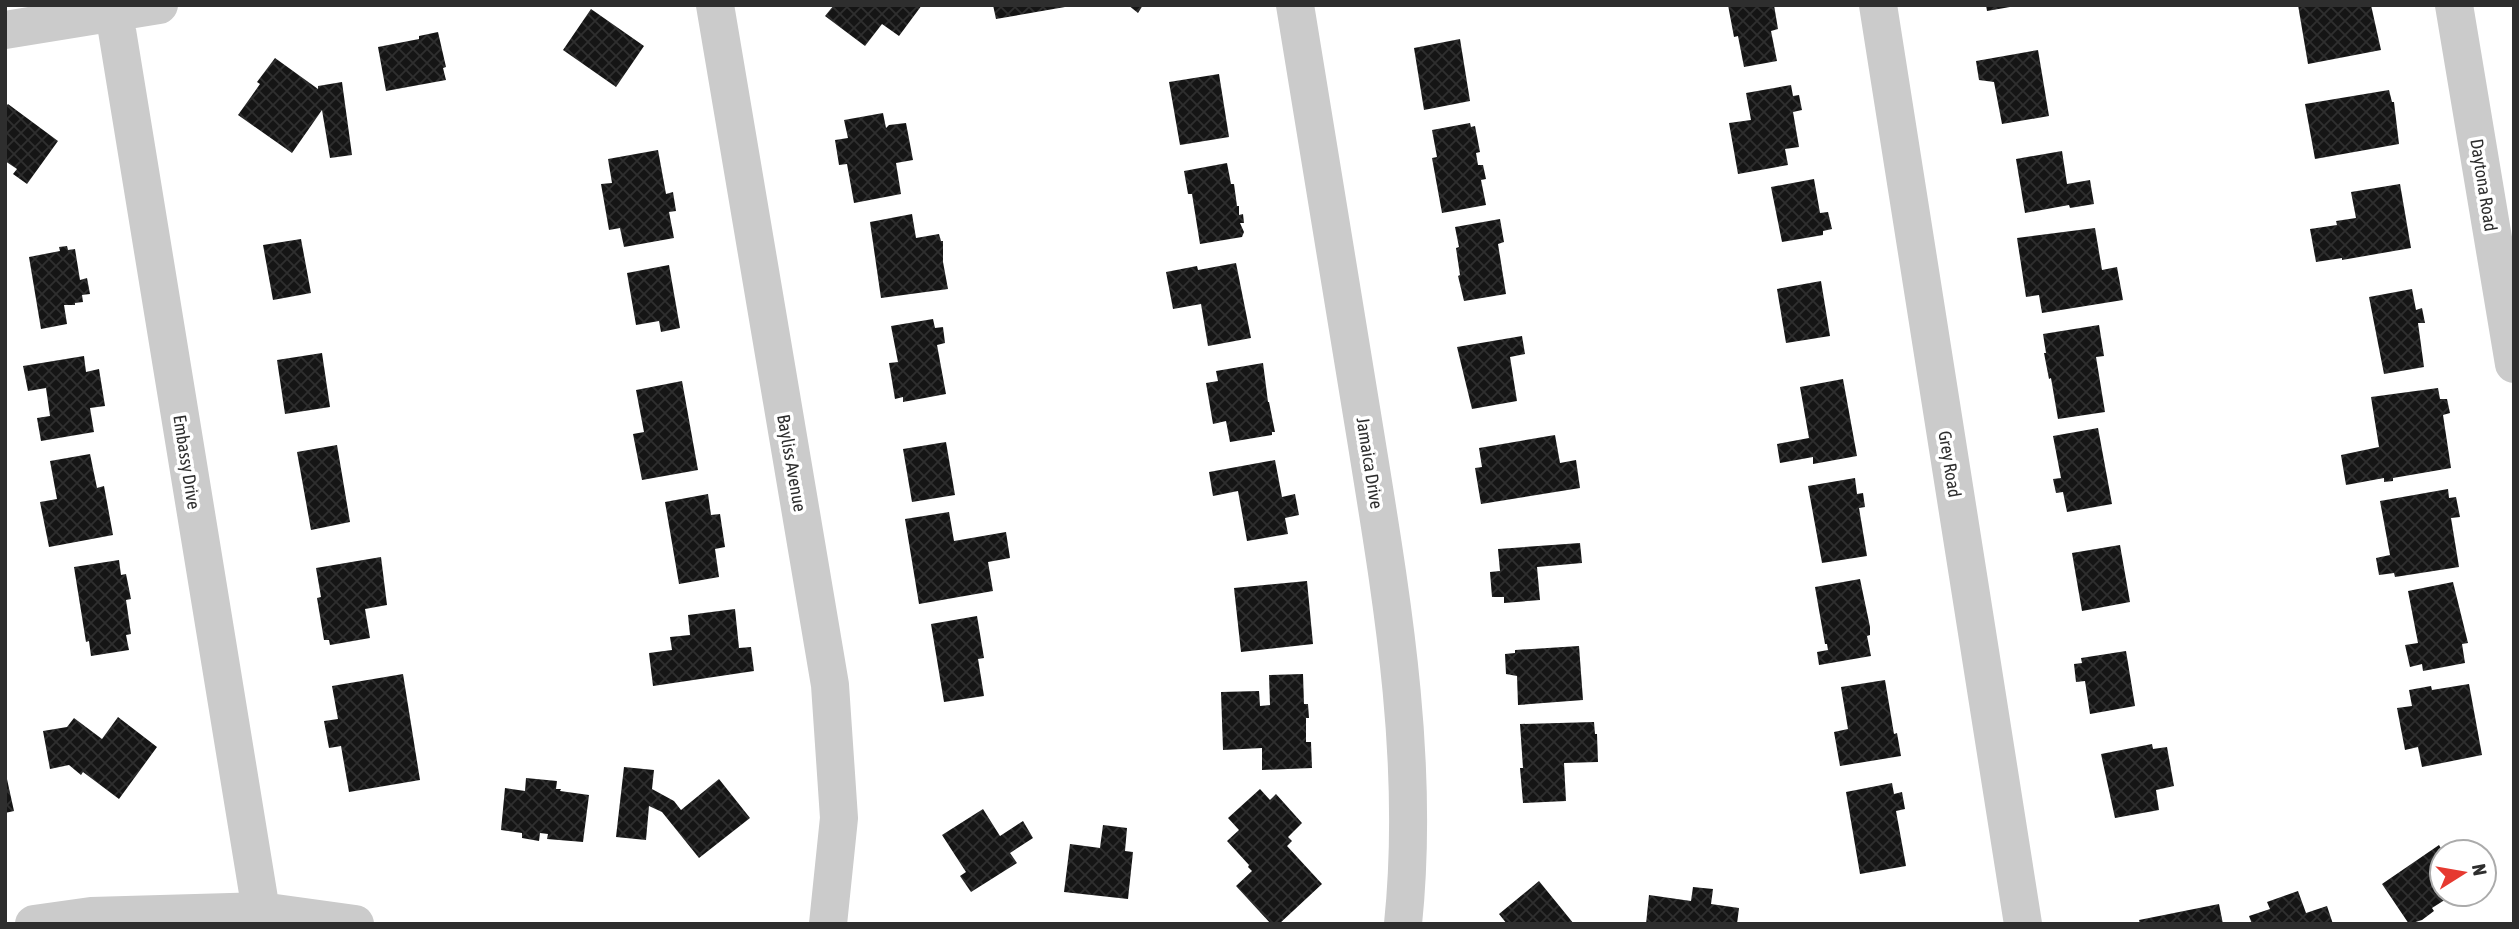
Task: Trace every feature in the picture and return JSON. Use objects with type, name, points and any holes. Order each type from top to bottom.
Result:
[{"type":"street","points":[[5,30],[159,5]]},
{"type":"street","name":"Bayliss Avenue","points":[[715,5],[830,685],[839,818],[828,924]]},
{"type":"street","name":"Jamaica Drive","points":[[1296,5],[1395,615],[1408,760],[1407,884],[1403,924]]},
{"type":"street","name":"Grey Road","points":[[1878,5],[2022,924]]},
{"type":"street","name":"Daytona Road","points":[[2454,5],[2514,365]]},
{"type":"street","name":"Embassy Drive","points":[[114,12],[261,911]]},
{"type":"street","points":[[34,924],[90,916],[261,911],[355,924]]},
{"type":"building","points":[[834,5],[922,5],[899,36],[882,24],[865,46],[825,16]]},
{"type":"building","points":[[993,5],[1065,5],[1065,7],[996,19]]},
{"type":"building","points":[[1128,5],[1143,5],[1138,13]]},
{"type":"building","points":[[1728,5],[1774,5],[1778,29],[1771,31],[1777,61],[1744,67],[1738,36],[1734,37]]},
{"type":"building","points":[[1986,5],[2010,5],[2010,7],[1987,11]]},
{"type":"building","points":[[2298,5],[2371,5],[2381,50],[2308,64]]},
{"type":"building","points":[[591,9],[644,46],[616,87],[563,50]]},
{"type":"building","points":[[438,32],[446,67],[443,68],[446,80],[386,91],[378,47],[419,39],[419,36]]},
{"type":"building","points":[[1460,39],[1470,101],[1424,110],[1414,48]]},
{"type":"building","points":[[2038,50],[2049,116],[2002,124],[1994,82],[1979,80],[1976,61]]},
{"type":"building","points":[[275,58],[318,89],[318,86],[342,82],[352,155],[330,158],[322,110],[292,153],[238,115]]},
{"type":"building","points":[[1219,74],[1229,137],[1180,145],[1169,82]]},
{"type":"building","points":[[1791,85],[1793,96],[1799,95],[1802,110],[1793,112],[1799,147],[1785,149],[1788,165],[1738,174],[1729,123],[1751,120],[1746,93]]},
{"type":"building","points":[[2389,90],[2394,102],[2399,144],[2315,159],[2305,104]]},
{"type":"building","points":[[8,104],[58,141],[27,184],[13,174],[17,169],[5,161],[5,107]]},
{"type":"building","points":[[883,113],[886,128],[889,125],[906,123],[913,160],[896,163],[901,194],[854,203],[847,164],[839,165],[835,140],[848,138],[844,120]]},
{"type":"building","points":[[1470,123],[1471,127],[1475,126],[1480,152],[1476,153],[1478,165],[1483,165],[1486,179],[1481,180],[1486,205],[1442,213],[1432,158],[1437,157],[1432,130]]},
{"type":"building","points":[[658,150],[666,194],[673,192],[676,211],[669,212],[674,238],[624,247],[620,228],[609,230],[601,184],[612,183],[608,159]]},
{"type":"building","points":[[2062,151],[2067,184],[2090,180],[2094,204],[2070,208],[2069,205],[2025,213],[2016,159]]},
{"type":"building","points":[[1227,163],[1239,215],[1243,214],[1244,223],[1240,223],[1244,232],[1242,237],[1200,244],[1192,194],[1188,194],[1184,171]]},
{"type":"building","points":[[1814,179],[1820,213],[1828,212],[1832,229],[1823,231],[1823,235],[1782,242],[1771,187]]},
{"type":"building","points":[[2400,184],[2411,248],[2316,262],[2310,229],[2337,225],[2336,221],[2356,218],[2351,192]]},
{"type":"building","points":[[912,214],[916,238],[939,234],[943,241],[943,262],[948,289],[881,298],[870,222]]},
{"type":"building","points":[[1500,219],[1504,242],[1498,244],[1506,294],[1464,301],[1458,276],[1456,248],[1459,247],[1455,227]]},
{"type":"building","points":[[2095,228],[2102,270],[2117,267],[2123,300],[2042,313],[2039,295],[2026,297],[2017,238]]},
{"type":"building","points":[[301,239],[311,293],[273,300],[263,245]]},
{"type":"building","points":[[67,246],[68,250],[75,249],[80,280],[87,278],[90,294],[82,295],[83,302],[64,305],[67,324],[41,329],[29,257],[60,251],[59,247]]},
{"type":"building","points":[[1236,263],[1251,338],[1208,346],[1201,304],[1173,309],[1166,272]]},
{"type":"building","points":[[669,265],[680,328],[661,332],[659,321],[636,325],[627,273]]},
{"type":"building","points":[[1821,281],[1830,336],[1786,343],[1777,289]]},
{"type":"building","points":[[2412,289],[2416,310],[2422,308],[2425,323],[2418,323],[2424,367],[2384,374],[2369,297]]},
{"type":"building","points":[[933,319],[935,328],[943,327],[945,343],[937,345],[946,394],[903,402],[903,397],[895,399],[889,363],[898,362],[891,326]]},
{"type":"building","points":[[2099,325],[2104,356],[2096,357],[2105,412],[2058,419],[2044,353],[2043,334]]},
{"type":"building","points":[[1522,336],[1525,354],[1510,357],[1517,401],[1472,409],[1457,347]]},
{"type":"building","points":[[322,353],[330,407],[285,414],[277,360]]},
{"type":"building","points":[[84,356],[86,372],[99,369],[105,406],[90,408],[94,432],[41,441],[37,418],[50,416],[46,388],[28,391],[23,366]]},
{"type":"building","points":[[1263,363],[1275,432],[1272,432],[1272,435],[1230,442],[1226,421],[1213,424],[1206,383],[1218,381],[1216,371]]},
{"type":"building","points":[[1843,379],[1857,456],[1813,464],[1813,457],[1780,463],[1777,444],[1809,438],[1800,387]]},
{"type":"building","points":[[682,381],[698,470],[642,480],[633,434],[644,432],[636,390]]},
{"type":"building","points":[[2438,388],[2440,399],[2447,399],[2450,413],[2443,415],[2451,468],[2393,478],[2393,481],[2384,482],[2384,478],[2346,485],[2341,455],[2379,447],[2371,397]]},
{"type":"building","points":[[2098,428],[2112,504],[2067,512],[2063,492],[2056,493],[2053,479],[2061,478],[2053,436]]},
{"type":"building","points":[[1555,435],[1560,463],[1576,460],[1580,488],[1481,504],[1475,468],[1482,467],[1479,448]]},
{"type":"building","points":[[946,442],[955,495],[912,502],[903,449]]},
{"type":"building","points":[[337,445],[350,522],[311,530],[297,452]]},
{"type":"building","points":[[90,454],[97,488],[104,486],[113,535],[49,547],[40,502],[57,499],[50,461]]},
{"type":"building","points":[[1275,460],[1282,497],[1295,494],[1299,515],[1285,518],[1288,534],[1247,541],[1238,491],[1213,496],[1209,472]]},
{"type":"building","points":[[1855,478],[1857,494],[1863,493],[1865,507],[1859,508],[1867,556],[1822,563],[1808,486]]},
{"type":"building","points":[[2448,489],[2449,498],[2456,497],[2460,517],[2451,518],[2459,567],[2395,577],[2394,573],[2379,575],[2376,558],[2390,555],[2380,501]]},
{"type":"building","points":[[708,494],[711,515],[720,514],[725,547],[715,549],[719,577],[679,584],[665,502]]},
{"type":"building","points":[[949,512],[954,541],[1006,532],[1010,558],[988,562],[993,591],[919,604],[905,519]]},
{"type":"building","points":[[1580,543],[1582,563],[1537,567],[1540,600],[1504,603],[1504,597],[1492,597],[1490,572],[1500,571],[1498,549]]},
{"type":"building","points":[[2120,545],[2130,602],[2082,611],[2072,553]]},
{"type":"building","points":[[381,557],[387,605],[365,609],[370,638],[330,645],[329,640],[324,640],[317,598],[321,597],[316,568]]},
{"type":"building","points":[[119,560],[121,575],[126,574],[131,599],[126,600],[131,634],[126,635],[129,650],[91,656],[89,641],[86,642],[74,567]]},
{"type":"building","points":[[1860,579],[1870,627],[1870,635],[1867,636],[1871,656],[1819,665],[1817,652],[1828,650],[1815,587]]},
{"type":"building","points":[[1307,581],[1313,644],[1241,652],[1234,588]]},
{"type":"building","points":[[2453,582],[2468,643],[2462,644],[2465,663],[2423,671],[2422,664],[2410,667],[2405,645],[2418,643],[2408,591]]},
{"type":"building","points":[[735,609],[739,648],[751,647],[754,671],[653,686],[649,653],[672,650],[670,637],[690,635],[688,615]]},
{"type":"building","points":[[977,616],[984,658],[978,659],[984,696],[944,702],[931,624]]},
{"type":"building","points":[[1579,646],[1583,700],[1518,705],[1517,676],[1506,674],[1505,654],[1515,653],[1515,650]]},
{"type":"building","points":[[2126,651],[2135,706],[2090,714],[2085,681],[2076,682],[2074,664],[2082,663],[2081,658]]},
{"type":"building","points":[[403,674],[420,780],[349,792],[341,746],[329,748],[324,721],[338,719],[332,686]]},
{"type":"building","points":[[1303,674],[1304,704],[1308,704],[1309,718],[1306,718],[1306,742],[1311,742],[1312,768],[1262,770],[1262,748],[1223,750],[1221,692],[1259,691],[1260,706],[1270,705],[1269,675]]},
{"type":"building","points":[[1885,680],[1894,734],[1897,733],[1901,756],[1840,766],[1834,732],[1848,729],[1841,687]]},
{"type":"building","points":[[2469,684],[2482,755],[2422,767],[2418,747],[2405,750],[2397,708],[2412,706],[2409,690],[2431,686],[2432,690]]},
{"type":"building","points":[[118,717],[157,747],[119,799],[69,765],[50,769],[43,731],[67,727],[74,718],[102,739]]},
{"type":"building","points":[[1594,722],[1598,762],[1564,763],[1566,801],[1523,803],[1520,724]]},
{"type":"building","points":[[2152,744],[2153,749],[2167,747],[2174,786],[2156,790],[2159,810],[2115,818],[2101,754]]},
{"type":"building","points":[[624,767],[654,770],[652,789],[674,801],[681,810],[719,779],[750,818],[699,858],[662,812],[649,806],[646,840],[616,837]]},
{"type":"building","points":[[5,770],[14,811],[5,813]]},
{"type":"building","points":[[526,778],[557,781],[556,789],[561,789],[560,791],[589,795],[583,842],[547,839],[548,834],[540,833],[539,841],[522,838],[522,833],[501,830],[505,788],[525,791]]},
{"type":"building","points":[[1892,783],[1894,794],[1902,792],[1905,809],[1896,811],[1906,866],[1860,874],[1846,792]]},
{"type":"building","points":[[1260,789],[1270,800],[1276,794],[1302,823],[1288,837],[1292,841],[1287,846],[1322,884],[1279,924],[1271,924],[1236,886],[1252,871],[1227,841],[1239,830],[1228,818]]},
{"type":"building","points":[[983,809],[1000,836],[1023,821],[1033,838],[1010,853],[1017,863],[971,892],[960,876],[966,872],[942,835]]},
{"type":"building","points":[[1103,825],[1127,828],[1125,851],[1133,852],[1128,899],[1064,892],[1070,844],[1100,848]]},
{"type":"building","points":[[2428,853],[2428,908],[2434,911],[2422,920],[2409,924],[2382,884]]},
{"type":"building","points":[[1539,881],[1574,924],[1507,924],[1499,914]]},
{"type":"building","points":[[1693,887],[1713,889],[1711,904],[1739,908],[1737,924],[1646,924],[1649,895],[1691,901]]},
{"type":"building","points":[[2298,891],[2306,913],[2327,906],[2333,924],[2252,924],[2249,916],[2270,909],[2267,902]]},
{"type":"building","points":[[2219,904],[2223,924],[2140,924],[2139,920]]}]
